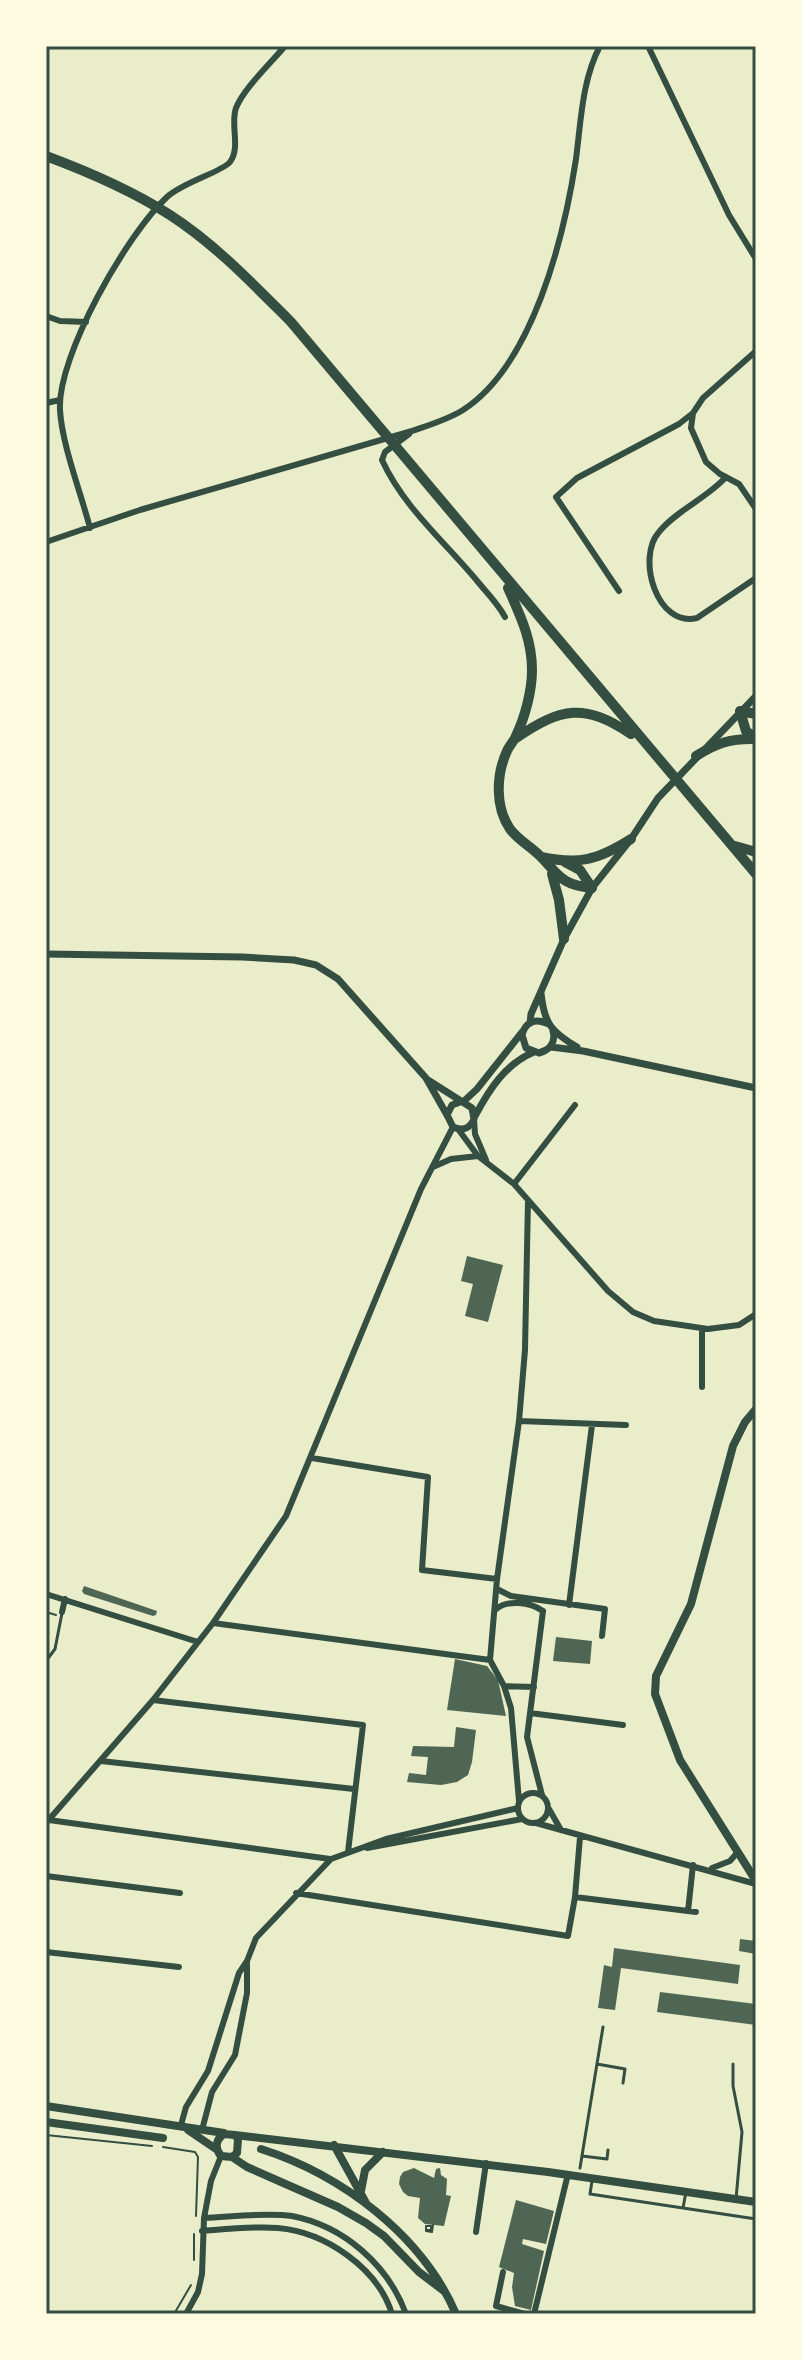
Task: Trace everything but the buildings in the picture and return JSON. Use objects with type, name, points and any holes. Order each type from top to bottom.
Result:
[{"type":"highway","points":[[46,156],[141,197],[173,217],[243,274],[291,322],[756,874]]},
{"type":"highway","points":[[504,578],[529,635],[532,671],[526,707],[516,738],[502,763],[498,782],[500,804],[508,826],[522,843],[541,857],[552,872],[576,887],[592,888]]},
{"type":"highway","points":[[756,714],[740,711],[746,731],[756,738]]},
{"type":"highway","points":[[516,738],[552,716],[576,712],[606,718],[643,742]]},
{"type":"highway","points":[[696,756],[716,743],[736,738],[756,738]]},
{"type":"highway","points":[[564,862],[599,857],[631,839]]},
{"type":"highway","points":[[732,845],[756,852]]},
{"type":"highway","points":[[541,857],[564,862],[580,870],[592,888]]},
{"type":"highway","points":[[552,872],[564,939]]},
{"type":"main road","points":[[756,1409],[745,1422],[733,1446],[691,1604],[656,1676],[655,1694],[680,1760],[737,1853],[752,1869],[756,1883]]},
{"type":"main road","points":[[46,2106],[224,2134],[333,2145],[485,2167],[568,2174],[756,2202]]},
{"type":"main road","points":[[46,2122],[163,2138]]},
{"type":"main road","points":[[181,2125],[218,2152],[366,2223],[444,2291]]},
{"type":"main road","points":[[218,2152],[220,2137],[224,2134]]},
{"type":"main road","points":[[232,2157],[239,2146],[235,2135]]},
{"type":"main road","points":[[333,2145],[366,2203]]},
{"type":"main road","points":[[261,2149],[282,2155],[309,2169],[366,2203],[390,2222],[444,2291],[456,2314]]},
{"type":"main road","points":[[361,2191],[365,2170],[384,2152]]},
{"type":"street","points":[[90,528],[65,435],[60,400],[78,332],[104,286],[165,198],[183,184],[231,161],[236,109],[285,46]]},
{"type":"street","points":[[46,542],[140,510],[446,420],[476,401],[497,378],[524,335],[553,266],[567,217],[588,70],[600,46]]},
{"type":"street","points":[[648,46],[729,215],[756,259]]},
{"type":"street","points":[[46,316],[60,321],[86,322]]},
{"type":"street","points":[[619,591],[556,497],[577,478],[679,424],[693,413],[721,380],[756,351]]},
{"type":"street","points":[[46,403],[60,400]]},
{"type":"street","points":[[693,413],[691,428],[706,462],[739,484],[756,509]]},
{"type":"street","points":[[412,431],[385,452],[382,460],[388,474],[416,514],[462,562],[505,617]]},
{"type":"street","points":[[726,477],[658,532],[651,545],[650,575],[667,610],[675,618],[685,621],[697,618],[756,578]]},
{"type":"street","points":[[530,1023],[531,1014],[564,939],[592,888],[631,839],[658,798],[756,696]]},
{"type":"street","points":[[46,954],[242,957],[294,960],[327,970],[352,993],[426,1078],[447,1115],[478,1156],[514,1184],[608,1291],[633,1312],[654,1321],[702,1329],[739,1325],[756,1314]]},
{"type":"street","points":[[541,993],[546,1023],[583,1051]]},
{"type":"street","points":[[447,1115],[452,1105],[477,1089],[530,1023],[546,1023]]},
{"type":"street","points":[[523,1031],[524,1044],[534,1052]]},
{"type":"street","points":[[456,1128],[470,1126],[503,1073],[522,1057],[551,1047],[553,1031]]},
{"type":"street","points":[[551,1047],[756,1088]]},
{"type":"street","points":[[426,1078],[461,1102],[471,1105],[475,1134],[486,1160]]},
{"type":"street","points":[[514,1184],[575,1105]]},
{"type":"street","points":[[47,1822],[153,1700],[213,1623],[286,1516],[421,1189],[456,1128]]},
{"type":"street","points":[[433,1167],[451,1159],[478,1156]]},
{"type":"street","points":[[522,1819],[518,1805],[511,1708],[504,1686],[490,1660],[525,1350],[528,1200]]},
{"type":"street","points":[[702,1329],[702,1387]]},
{"type":"street","points":[[519,1421],[626,1425]]},
{"type":"street","points":[[569,1605],[592,1425]]},
{"type":"street","points":[[312,1458],[428,1477],[422,1570],[497,1579]]},
{"type":"street","points":[[497,1589],[506,1595],[605,1609],[602,1636]]},
{"type":"street","points":[[46,1594],[198,1642]]},
{"type":"street","points":[[62,1612],[65,1599]]},
{"type":"street","points":[[495,1610],[502,1603],[508,1603],[532,1605],[543,1611]]},
{"type":"street","points":[[551,1603],[543,1611],[527,1737],[542,1795],[561,1830]]},
{"type":"street","points":[[213,1623],[490,1660]]},
{"type":"street","points":[[504,1686],[534,1687]]},
{"type":"street","points":[[153,1700],[363,1725],[354,1789],[352,1850]]},
{"type":"street","points":[[530,1713],[623,1725]]},
{"type":"street","points":[[101,1761],[354,1789]]},
{"type":"street","points":[[181,2125],[186,2107],[208,2071],[239,1973],[256,1938],[331,1859],[386,1839],[518,1805],[526,1794],[542,1795]]},
{"type":"street","points":[[536,1823],[545,1818],[549,1809]]},
{"type":"street","points":[[352,1850],[522,1819],[756,1883]]},
{"type":"street","points":[[47,1822],[331,1859]]},
{"type":"street","points":[[296,1893],[568,1936],[580,1837]]},
{"type":"street","points":[[709,1869],[722,1866],[737,1853]]},
{"type":"street","points":[[575,1897],[692,1911],[692,1866]]},
{"type":"street","points":[[46,1876],[180,1893]]},
{"type":"street","points":[[46,1952],[179,1967]]},
{"type":"street","points":[[202,2130],[212,2092],[235,2055],[247,1993],[247,1961]]},
{"type":"street","points":[[208,2071],[224,2075]]},
{"type":"street","points":[[186,2314],[198,2292],[202,2274],[198,2231],[218,2152]]},
{"type":"street","points":[[476,2232],[485,2167]]},
{"type":"street","points":[[534,2314],[568,2174]]},
{"type":"street","points":[[200,2218],[289,2216],[315,2222],[369,2255],[399,2295],[406,2314]]},
{"type":"street","points":[[198,2231],[276,2228],[316,2239],[335,2248],[369,2273],[392,2314]]},
{"type":"street","points":[[503,2272],[496,2306],[525,2314]]},
{"type":"lane","points":[[46,1661],[55,1649],[62,1612]]},
{"type":"lane","points":[[580,2168],[603,2027]]},
{"type":"lane","points":[[597,2064],[625,2069],[623,2083]]},
{"type":"lane","points":[[733,2064],[733,2086],[742,2132],[736,2199]]},
{"type":"lane","points":[[582,2156],[607,2159],[608,2150]]},
{"type":"lane","points":[[593,2178],[590,2194],[756,2219]]},
{"type":"lane","points":[[683,2208],[686,2192]]},
{"type":"path","points":[[46,2135],[195,2152],[199,2173],[200,2218]]},
{"type":"path","points":[[427,2230],[431,2230],[431,2226],[426,2226],[426,2231],[432,2232],[433,2225]]},
{"type":"path","points":[[194,2270],[198,2231]]},
{"type":"path","points":[[174,2314],[193,2282]]}]
